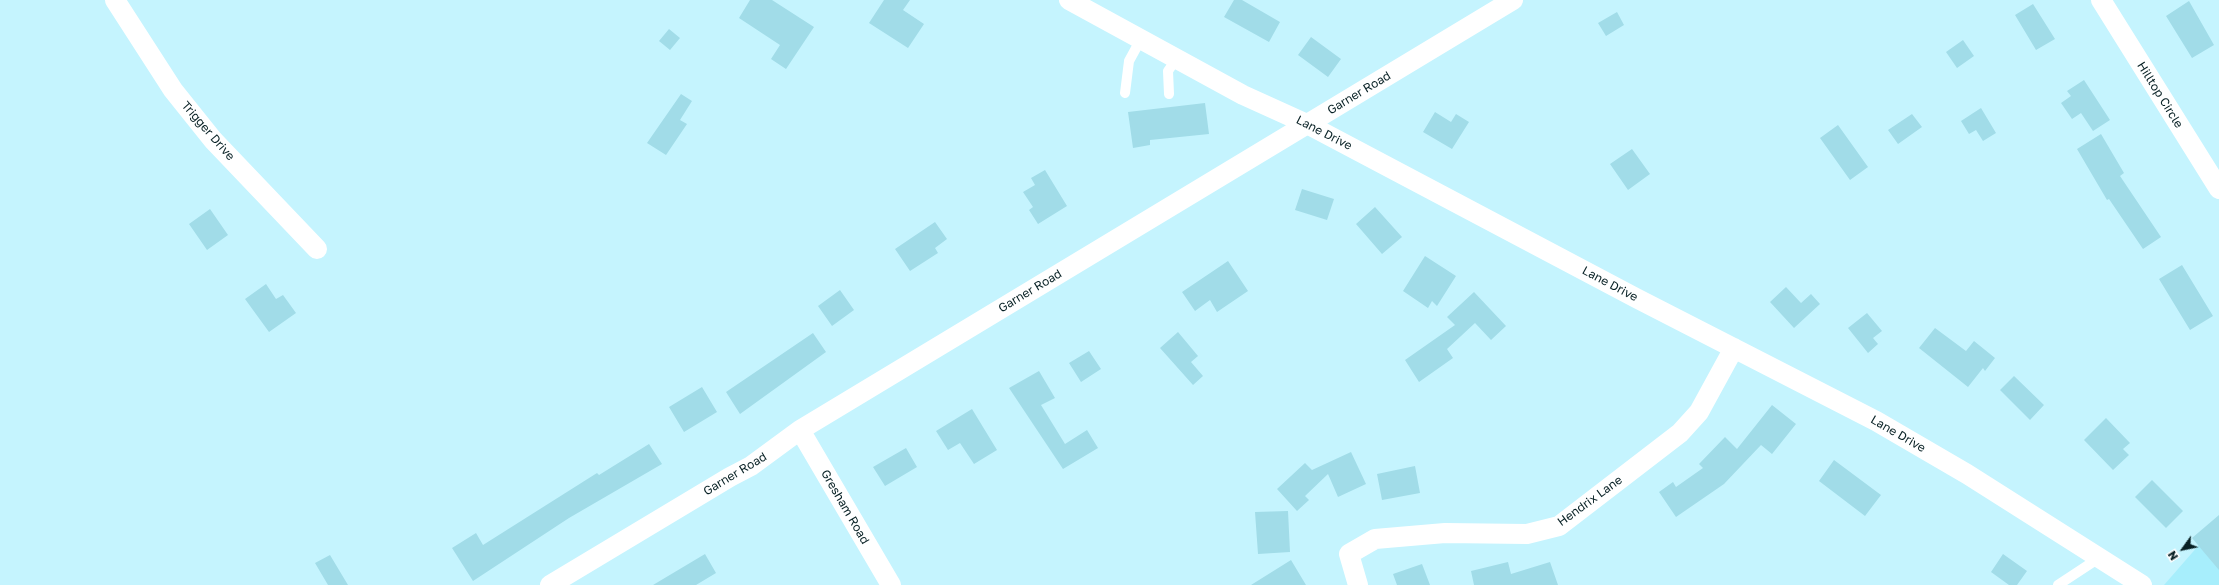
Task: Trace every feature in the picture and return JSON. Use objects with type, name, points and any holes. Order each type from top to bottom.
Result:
[{"type":"street","name":"Trigger Drive","points":[[115,0],[173,90],[204,129],[317,249]]},
{"type":"street","name":"Lane Drive","points":[[1070,0],[1243,95],[1307,124],[1876,421],[1968,474],[2142,585]]},
{"type":"street","name":"Garner Road","points":[[550,585],[730,476],[751,466],[800,430],[1513,0]]},
{"type":"street","name":"Hilltop Circle","points":[[2101,0],[2219,189]]},
{"type":"street","name":"Hendrix Lane","points":[[1358,585],[1349,554],[1375,539],[1445,533],[1527,534],[1559,526],[1680,434],[1699,412],[1734,348]]},
{"type":"street","name":"Gresham Road","points":[[800,430],[891,585]]},
{"type":"lane","points":[[1125,93],[1129,61],[1141,39]]},
{"type":"lane","points":[[1169,94],[1168,71],[1177,58]]},
{"type":"lane","points":[[2058,585],[2099,558]]},
{"type":"shaded area","points":[[2219,522],[2219,585],[2164,585]]},
{"type":"building","points":[[750,0],[772,0],[814,27],[786,69],[771,59],[780,45],[739,18]]},
{"type":"building","points":[[884,0],[910,0],[903,10],[924,24],[908,48],[869,23]]},
{"type":"building","points":[[1234,0],[1242,0],[1280,22],[1269,42],[1224,17]]},
{"type":"building","points":[[2189,1],[2214,45],[2192,58],[2166,16]]},
{"type":"building","points":[[2033,4],[2055,39],[2036,50],[2015,15]]},
{"type":"building","points":[[1617,12],[1624,25],[1606,36],[1598,23]]},
{"type":"building","points":[[669,29],[680,38],[670,50],[659,41]]},
{"type":"building","points":[[1311,37],[1341,59],[1328,77],[1298,55]]},
{"type":"building","points":[[1963,40],[1974,56],[1957,68],[1946,52]]},
{"type":"building","points":[[2084,80],[2110,120],[2093,131],[2081,113],[2072,119],[2061,103],[2071,96],[2067,91]]},
{"type":"building","points":[[681,94],[692,101],[680,120],[687,124],[666,155],[647,143]]},
{"type":"building","points":[[1205,103],[1209,134],[1150,140],[1150,145],[1133,148],[1128,112]]},
{"type":"building","points":[[1981,108],[1996,133],[1983,141],[1976,130],[1969,134],[1961,121]]},
{"type":"building","points":[[1435,112],[1451,122],[1456,114],[1469,122],[1452,149],[1423,132]]},
{"type":"building","points":[[1912,114],[1922,127],[1898,144],[1888,130]]},
{"type":"building","points":[[1838,125],[1868,167],[1850,180],[1820,138]]},
{"type":"building","points":[[2101,134],[2124,173],[2120,176],[2161,237],[2143,249],[2109,199],[2107,200],[2077,149]]},
{"type":"building","points":[[1632,149],[1650,174],[1628,190],[1610,164]]},
{"type":"building","points":[[1045,170],[1067,206],[1038,224],[1029,210],[1033,207],[1023,192],[1035,185],[1031,178]]},
{"type":"building","points":[[1302,189],[1334,199],[1327,220],[1295,210]]},
{"type":"building","points":[[1375,207],[1402,237],[1382,254],[1356,224]]},
{"type":"building","points":[[210,209],[228,235],[207,250],[189,224]]},
{"type":"building","points":[[935,222],[947,239],[935,248],[938,253],[910,271],[895,249]]},
{"type":"building","points":[[1425,256],[1456,276],[1437,306],[1432,301],[1428,308],[1403,291]]},
{"type":"building","points":[[1228,261],[1248,291],[1217,312],[1210,300],[1195,311],[1182,292]]},
{"type":"building","points":[[2182,265],[2213,316],[2190,330],[2159,279]]},
{"type":"building","points":[[266,284],[276,299],[283,295],[296,313],[269,332],[245,299]]},
{"type":"building","points":[[1786,287],[1801,303],[1811,294],[1820,304],[1794,328],[1770,302]]},
{"type":"building","points":[[840,290],[854,310],[832,326],[818,306]]},
{"type":"building","points":[[1474,292],[1506,326],[1491,340],[1475,323],[1447,349],[1453,358],[1419,382],[1405,360],[1455,325],[1447,317]]},
{"type":"building","points":[[1867,313],[1882,331],[1873,338],[1878,344],[1868,353],[1848,328]]},
{"type":"building","points":[[1935,328],[1966,351],[1974,341],[1995,358],[1985,371],[1983,368],[1968,387],[1919,348]]},
{"type":"building","points":[[1178,332],[1198,356],[1191,362],[1203,376],[1193,385],[1160,348]]},
{"type":"building","points":[[813,333],[826,352],[740,414],[726,392]]},
{"type":"building","points":[[1089,351],[1101,369],[1081,382],[1069,363]]},
{"type":"building","points":[[1039,371],[1055,398],[1041,405],[1065,444],[1087,430],[1098,448],[1063,469],[1009,388]]},
{"type":"building","points":[[2014,376],[2044,405],[2030,420],[2000,390]]},
{"type":"building","points":[[702,387],[717,412],[684,432],[669,407]]},
{"type":"building","points":[[1772,405],[1796,424],[1772,454],[1761,445],[1724,484],[1676,517],[1659,492],[1673,482],[1676,487],[1703,468],[1699,464],[1725,437],[1737,449]]},
{"type":"building","points":[[972,409],[997,450],[974,464],[960,443],[948,450],[936,431]]},
{"type":"building","points":[[2106,418],[2130,443],[2123,449],[2129,455],[2113,470],[2084,440]]},
{"type":"building","points":[[649,444],[662,464],[569,518],[473,581],[452,548],[476,533],[483,545],[597,473],[599,475]]},
{"type":"building","points":[[906,448],[917,467],[885,486],[873,467]]},
{"type":"building","points":[[1351,452],[1366,484],[1338,497],[1328,474],[1305,496],[1309,500],[1297,511],[1277,489],[1305,463],[1312,470]]},
{"type":"building","points":[[1834,460],[1881,495],[1865,516],[1819,481]]},
{"type":"building","points":[[1415,466],[1420,493],[1382,500],[1377,474]]},
{"type":"building","points":[[2152,480],[2183,511],[2166,528],[2135,497]]},
{"type":"building","points":[[1288,511],[1290,552],[1258,554],[1255,512]]},
{"type":"building","points":[[2219,515],[2219,570],[2192,538]]},
{"type":"building","points":[[705,554],[716,573],[696,585],[653,585]]},
{"type":"building","points":[[2003,554],[2027,571],[2017,585],[2009,585],[1991,572]]},
{"type":"building","points":[[330,555],[348,585],[328,585],[315,563]]},
{"type":"building","points":[[1291,560],[1306,585],[1251,585]]},
{"type":"building","points":[[1508,562],[1511,574],[1550,562],[1558,585],[1474,585],[1471,571]]},
{"type":"building","points":[[1422,564],[1430,585],[1397,585],[1393,574]]}]
